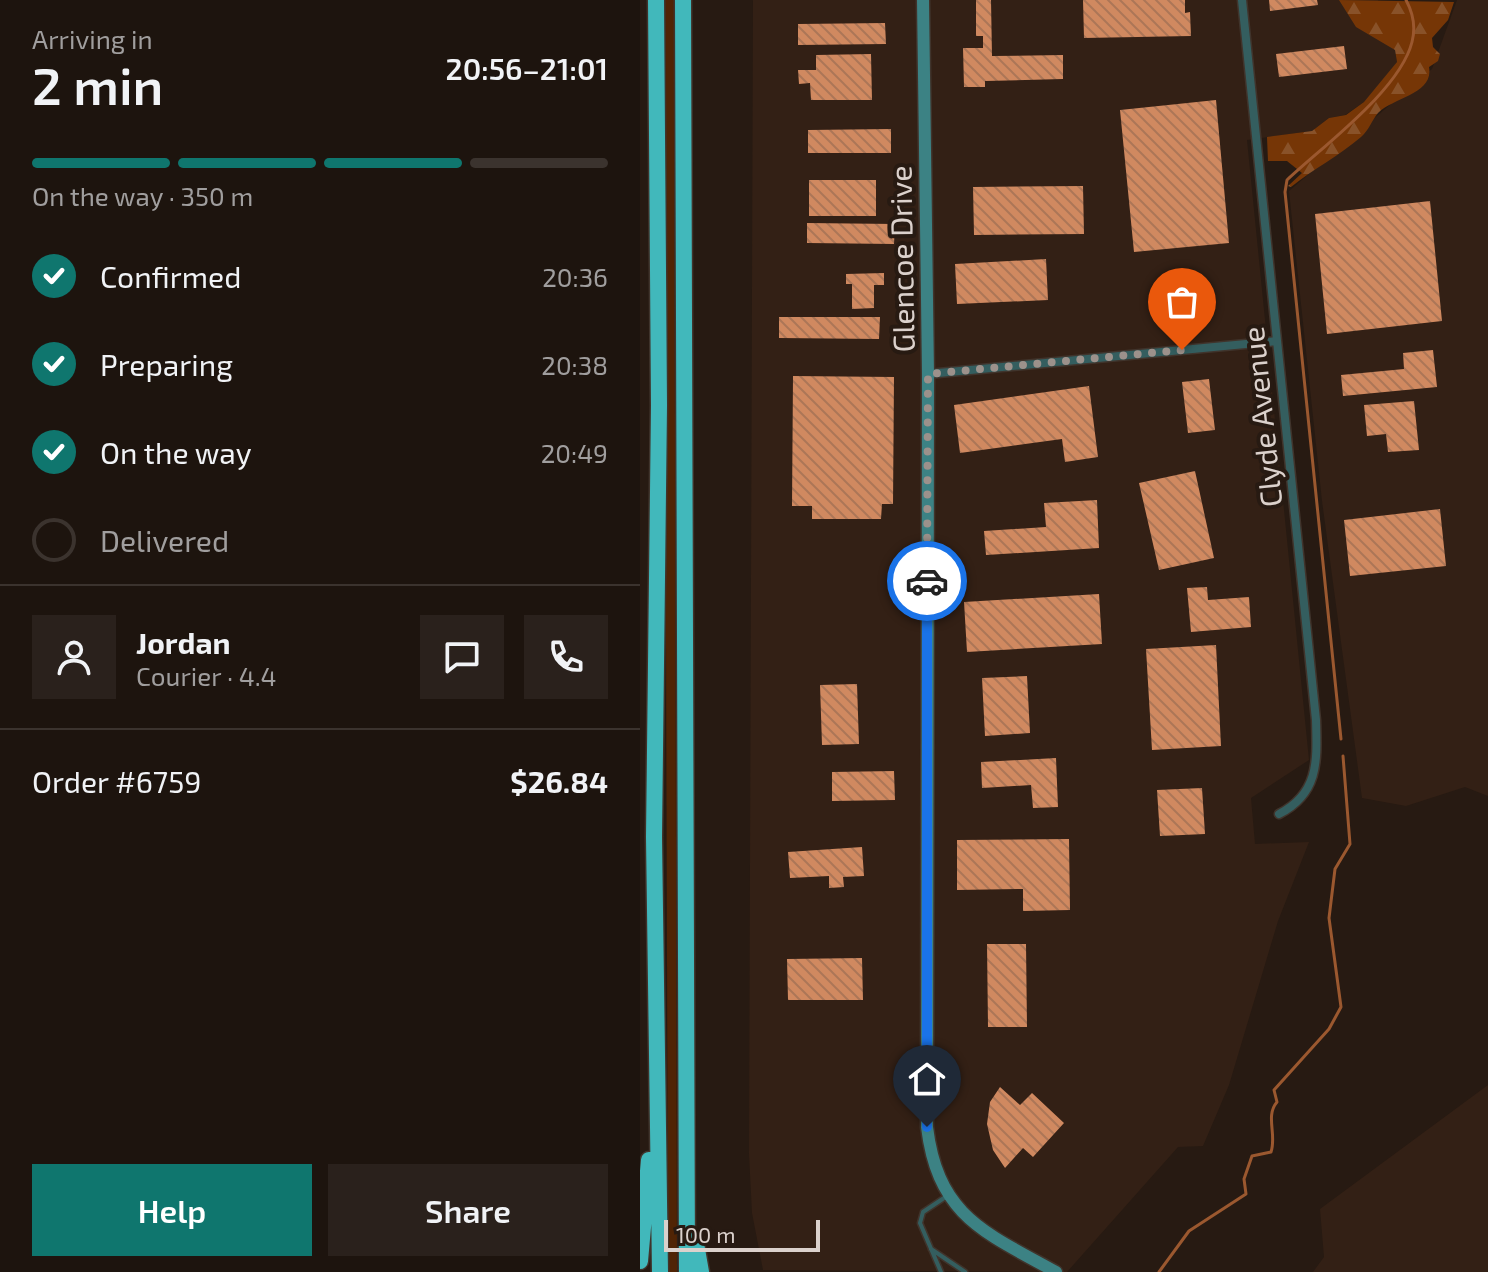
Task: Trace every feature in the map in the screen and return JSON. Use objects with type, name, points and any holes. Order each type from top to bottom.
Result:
[{"type":"highway","points":[[656,0],[659,405],[655,863],[660,1272]]},
{"type":"highway","points":[[684,0],[687,1272]]},
{"type":"highway","points":[[640,1261],[649,1169],[648,943],[650,883],[655,863]]},
{"type":"highway","points":[[686,1165],[701,1272]]},
{"type":"street","name":"Glencoe Drive","points":[[923,0],[928,374],[927,1127],[932,1159],[948,1196],[977,1225],[1050,1271]]},
{"type":"street","name":"Clyde Avenue","points":[[1242,0],[1312,665],[1317,755],[1315,775],[1309,789],[1279,814]]},
{"type":"street","points":[[928,374],[1277,341]]},
{"type":"lane","points":[[941,1272],[920,1223],[923,1212],[948,1196]]},
{"type":"lane","points":[[929,1248],[965,1272]]},
{"type":"shaded area","points":[[664,0],[674,0],[677,1272],[668,1272]]},
{"type":"shaded area","points":[[753,0],[1378,0],[1395,50],[1397,62],[1384,82],[1345,115],[1329,118],[1312,131],[1247,140],[1309,760],[1251,798],[1255,844],[1309,842],[1278,921],[1229,1085],[1203,1146],[1178,1147],[1067,1272],[763,1270],[752,1213],[749,1154]]},
{"type":"shaded area","points":[[1457,0],[1488,0],[1488,796],[1465,787],[1406,806],[1362,798],[1322,501],[1289,191],[1432,69]]},
{"type":"shaded area","points":[[1488,1085],[1488,1272],[1313,1272],[1324,1257],[1320,1209]]},
{"type":"green space","points":[[1339,0],[1454,2],[1448,20],[1432,38],[1433,47],[1440,54],[1438,61],[1429,67],[1425,83],[1378,113],[1361,137],[1291,187],[1288,186],[1302,173],[1287,161],[1268,161],[1267,137],[1312,131],[1329,118],[1346,115],[1364,102],[1397,62],[1395,50],[1356,27]]},
{"type":"building","points":[[976,0],[991,0],[992,56],[1063,55],[1063,79],[985,81],[985,87],[964,87],[963,48],[983,48],[983,36],[976,36]]},
{"type":"building","points":[[1083,0],[1185,0],[1185,13],[1190,12],[1191,36],[1084,38]]},
{"type":"building","points":[[1269,0],[1317,0],[1318,5],[1270,11]]},
{"type":"building","points":[[885,23],[886,44],[798,45],[798,24]]},
{"type":"building","points":[[1344,46],[1347,69],[1279,77],[1276,54]]},
{"type":"building","points":[[871,54],[872,100],[811,100],[810,83],[799,84],[798,70],[816,70],[816,55]]},
{"type":"building","points":[[1216,100],[1229,243],[1134,252],[1120,110]]},
{"type":"building","points":[[891,129],[891,153],[808,153],[808,130]]},
{"type":"building","points":[[809,180],[876,180],[876,216],[809,216]]},
{"type":"building","points":[[1083,186],[1084,234],[974,235],[973,187]]},
{"type":"building","points":[[1430,201],[1442,321],[1327,334],[1315,214]]},
{"type":"building","points":[[807,223],[895,224],[894,244],[807,243]]},
{"type":"building","points":[[1046,259],[1048,300],[957,304],[955,264]]},
{"type":"building","points":[[884,273],[884,285],[874,285],[874,308],[852,309],[852,284],[846,284],[846,274]]},
{"type":"building","points":[[779,317],[880,317],[879,339],[779,338]]},
{"type":"building","points":[[1433,350],[1437,387],[1343,396],[1341,375],[1404,369],[1403,353]]},
{"type":"building","points":[[793,376],[894,377],[893,504],[882,504],[881,519],[812,519],[812,506],[792,506]]},
{"type":"building","points":[[1209,379],[1215,430],[1188,433],[1182,382]]},
{"type":"building","points":[[1089,386],[1098,457],[1065,462],[1062,439],[960,453],[954,405]]},
{"type":"building","points":[[1414,401],[1419,450],[1388,452],[1386,434],[1367,436],[1364,405]]},
{"type":"building","points":[[1195,471],[1214,558],[1159,570],[1139,483]]},
{"type":"building","points":[[1097,500],[1099,548],[986,555],[984,531],[1046,527],[1044,503]]},
{"type":"building","points":[[1440,509],[1446,566],[1350,576],[1344,520]]},
{"type":"building","points":[[1207,587],[1208,600],[1249,597],[1251,627],[1191,632],[1187,588]]},
{"type":"building","points":[[1099,594],[1102,644],[967,652],[964,602]]},
{"type":"building","points":[[1216,645],[1221,746],[1152,750],[1146,649]]},
{"type":"building","points":[[1027,676],[1030,733],[985,736],[982,678]]},
{"type":"building","points":[[857,684],[859,744],[822,745],[820,685]]},
{"type":"building","points":[[1056,758],[1058,807],[1033,808],[1031,785],[982,788],[981,762]]},
{"type":"building","points":[[894,771],[895,800],[832,801],[832,772]]},
{"type":"building","points":[[1202,788],[1205,834],[1160,836],[1157,790]]},
{"type":"building","points":[[1069,839],[1070,910],[1023,911],[1023,889],[957,890],[957,840]]},
{"type":"building","points":[[862,847],[864,876],[843,877],[844,887],[829,888],[829,876],[790,878],[788,852]]},
{"type":"building","points":[[987,944],[1026,944],[1027,1027],[988,1027]]},
{"type":"building","points":[[862,958],[863,1000],[788,1000],[787,959]]},
{"type":"building","points":[[1000,1087],[1020,1105],[1032,1093],[1064,1123],[1033,1157],[1023,1148],[1005,1168],[993,1150],[987,1124],[990,1102]]},
{"type":"waterway","points":[[1341,739],[1285,192],[1287,180],[1377,98],[1405,60],[1414,31],[1406,0]]},
{"type":"waterway","points":[[1159,1272],[1189,1231],[1246,1194],[1244,1179],[1252,1156],[1271,1152],[1271,1119],[1277,1102],[1274,1090],[1329,1029],[1341,1007],[1329,918],[1335,869],[1350,844],[1343,756]]},
{"type":"way so far","points":[[927,581],[928,374],[1182,350]]},
{"type":"route","points":[[927,581],[927,1127]]}]
